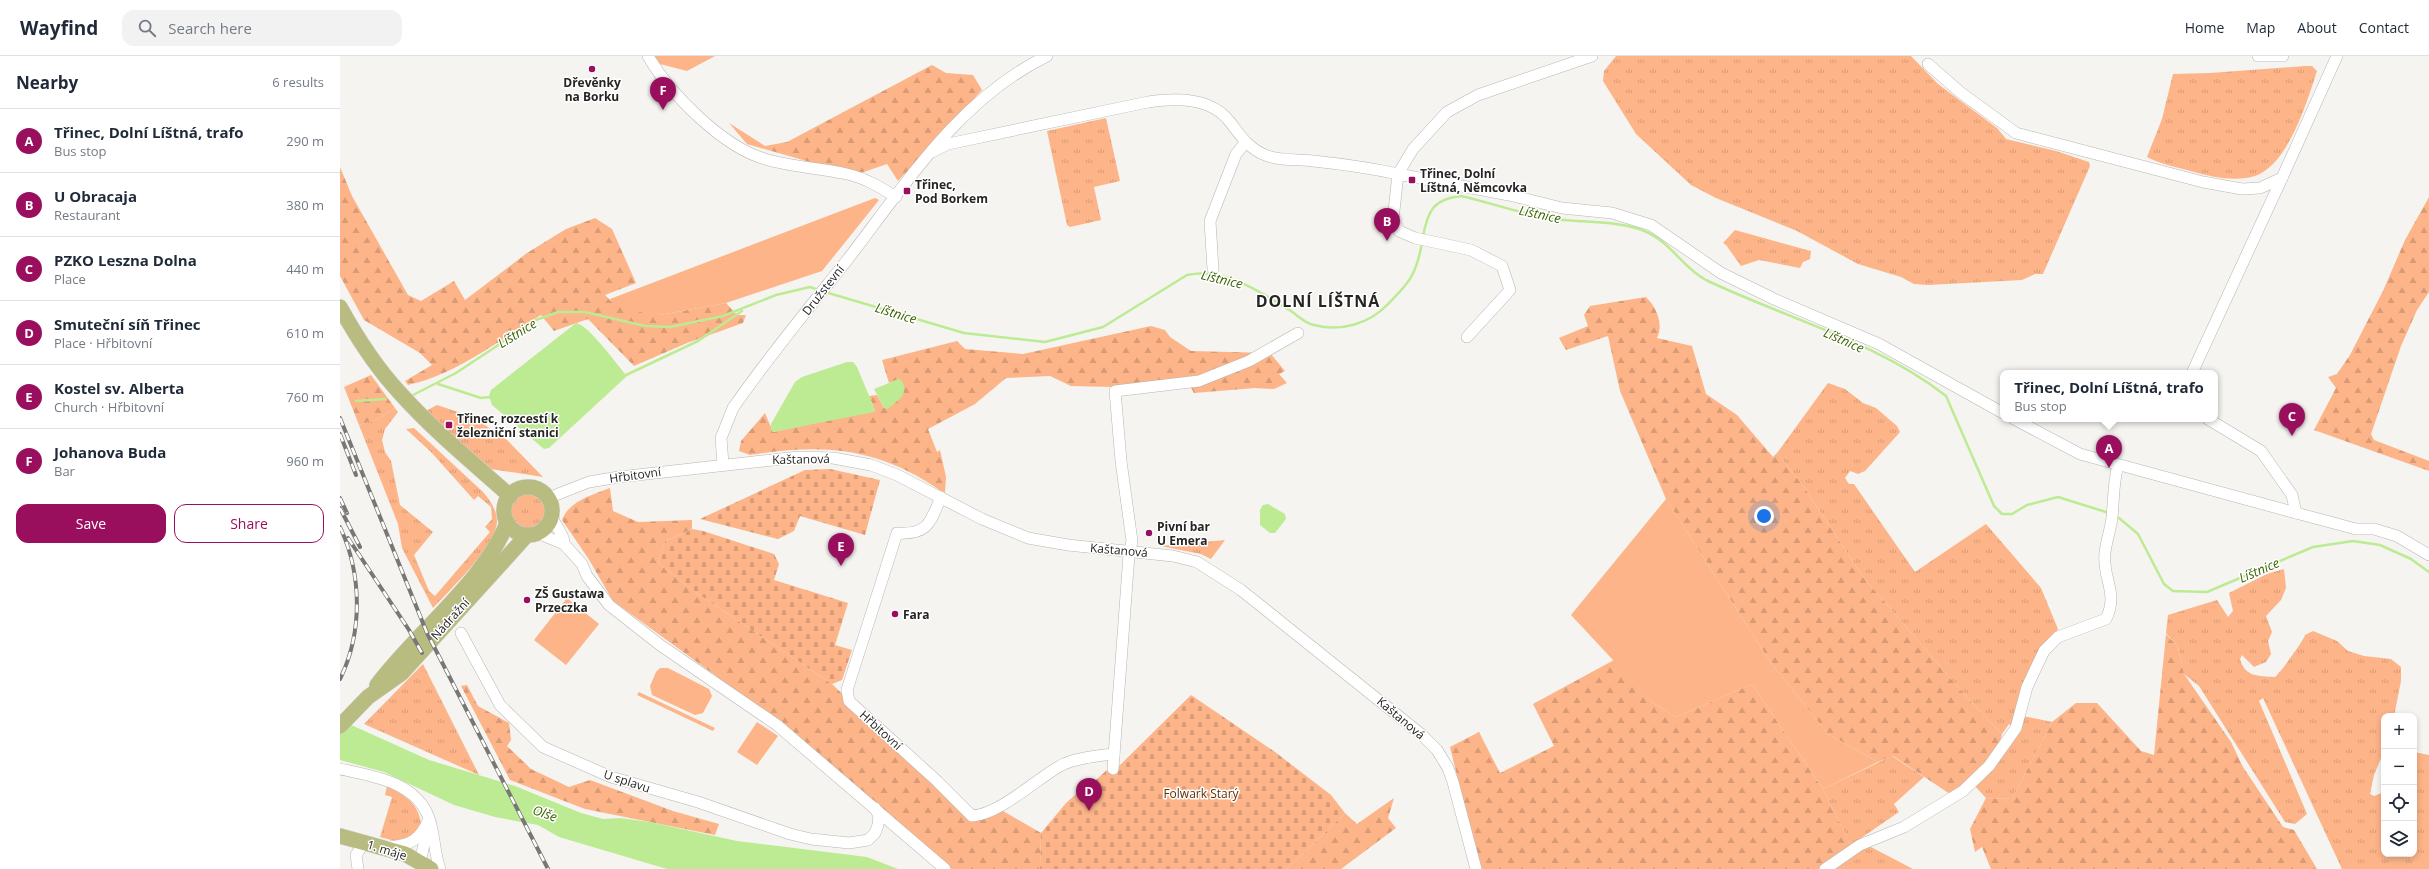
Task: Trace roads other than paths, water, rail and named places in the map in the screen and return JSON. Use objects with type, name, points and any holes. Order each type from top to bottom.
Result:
[{"type":"main road","points":[[340,307],[365,347],[398,392],[430,425],[510,496],[522,487],[531,486],[542,490],[552,507],[551,515]]},
{"type":"main road","name":"Nádražní","points":[[340,726],[368,697],[393,663],[474,576],[501,538],[507,523],[505,511],[510,496]]},
{"type":"main road","name":"Nádražní","points":[[368,697],[402,673],[532,534],[545,528],[551,515]]},
{"type":"main road","points":[[507,523],[514,530],[532,534]]},
{"type":"main road","name":"1. máje","points":[[340,836],[405,854],[426,865]]},
{"type":"street","points":[[648,56],[668,86],[706,123],[736,145],[765,159],[848,174],[875,183],[896,197]]},
{"type":"street","name":"Družstevní","points":[[723,464],[721,438],[733,408],[896,197],[932,152],[974,106],[1004,81],[1047,56]]},
{"type":"street","points":[[1467,337],[1510,290],[1502,266],[1471,250],[1416,238],[1399,231],[1393,220],[1398,174],[1413,149],[1447,112],[1478,96],[1592,56]]},
{"type":"street","points":[[2258,56],[2283,56]]},
{"type":"street","points":[[2193,370],[2337,56]]},
{"type":"street","points":[[1928,64],[1960,92],[2016,133],[2203,182],[2242,189],[2260,188],[2282,178]]},
{"type":"street","points":[[932,152],[948,144],[1167,99],[1190,100],[1212,107],[1229,120],[1245,144],[1266,156],[1350,165],[1509,195],[1562,208],[1612,213],[1651,225],[1721,273],[1774,299],[1879,344],[2000,411]]},
{"type":"street","points":[[1213,268],[1210,221],[1236,154],[1245,144]]},
{"type":"street","points":[[1113,769],[1130,550],[1132,541],[1121,461],[1115,391],[1199,381],[1249,361],[1298,333]]},
{"type":"street","points":[[2019,422],[2062,447],[2118,466],[2296,513],[2397,536],[2429,555]]},
{"type":"street","points":[[2213,422],[2261,451],[2292,495],[2296,513]]},
{"type":"street","name":"Kaštanová","points":[[723,464],[799,457],[833,458],[871,465],[941,497],[997,526],[1028,538],[1068,545],[1130,550],[1187,558],[1208,567],[1241,590],[1421,734],[1437,750],[1448,768],[1476,869]]},
{"type":"street","name":"Hřbitovní","points":[[548,498],[589,482],[723,464]]},
{"type":"street","points":[[1825,869],[1860,845],[1904,827],[1963,791],[1989,766],[2016,728],[2027,688],[2044,651],[2058,637],[2106,619],[2112,608],[2112,592],[2104,554],[2112,517],[2114,479],[2118,466]]},
{"type":"street","name":"Hřbitovní","points":[[941,497],[932,517],[922,530],[913,534],[897,533],[847,697],[972,816],[979,816],[1001,804],[1061,764],[1114,754]]},
{"type":"street","points":[[551,515],[554,524],[565,540],[564,544]]},
{"type":"street","points":[[532,534],[564,544],[582,564],[587,576],[608,605],[660,645],[777,725],[945,869]]},
{"type":"street","name":"U splavu","points":[[461,633],[500,705],[543,747],[611,777],[738,814],[790,834],[849,843],[868,840],[875,833],[879,816],[874,808]]},
{"type":"street","points":[[340,769],[390,781],[412,793],[427,814],[440,869]]},
{"type":"street","points":[[385,848],[401,846],[415,840],[423,833],[427,814]]},
{"type":"street","points":[[426,865],[427,814]]},
{"type":"street","points":[[358,869],[356,855],[364,843]]},
{"type":"water","points":[[576,323],[588,330],[627,376],[549,448],[544,449],[492,405],[489,396],[491,390]]},
{"type":"water","points":[[847,362],[853,362],[857,367],[875,410],[874,412],[773,432],[771,430],[771,424],[795,382],[802,377]]},
{"type":"water","points":[[899,379],[902,381],[904,386],[903,394],[899,400],[888,409],[884,408],[874,389]]},
{"type":"water","points":[[1268,504],[1285,514],[1286,519],[1275,533],[1270,533],[1260,525],[1260,510],[1263,505]]},
{"type":"water","name":"Olše","points":[[340,724],[349,724],[429,760],[515,786],[581,813],[603,819],[620,818],[650,822],[737,841],[867,857],[898,869],[667,869],[559,837],[538,825],[495,817],[454,805],[384,772],[340,760]]},
{"type":"waterway","name":"Líštnice","points":[[1423,236],[1427,220],[1433,208],[1444,200],[1461,196],[1543,217],[1618,224],[1639,229],[1659,239],[1689,268],[1706,280],[1736,294],[1860,345],[1919,377],[1946,396],[1994,506],[2002,514],[2012,514],[2027,505],[2058,497],[2106,512]]},
{"type":"waterway","name":"Líštnice","points":[[825,292],[964,333],[1045,342],[1103,327],[1187,275],[1201,273],[1228,278],[1242,283],[1267,296],[1311,324],[1334,328],[1363,322],[1380,312],[1407,284],[1417,263],[1422,243]]},
{"type":"waterway","name":"Líštnice","points":[[411,396],[456,373],[536,320],[558,312],[585,312],[645,326],[670,327],[723,316],[776,295],[810,287],[819,290]]},
{"type":"waterway","points":[[624,376],[698,341],[742,311]]},
{"type":"waterway","points":[[438,384],[481,398],[491,397]]},
{"type":"waterway","name":"Líštnice","points":[[356,401],[385,399]]},
{"type":"waterway","name":"Líštnice","points":[[2119,518],[2138,534],[2164,584],[2173,591],[2207,592],[2313,547],[2353,541],[2380,545],[2411,559],[2429,572]]},
{"type":"railway","points":[[340,418],[427,633],[548,869]]},
{"type":"railway","points":[[340,434],[356,475]]},
{"type":"railway","points":[[340,498],[347,513]]},
{"type":"railway","points":[[340,508],[360,547]]},
{"type":"railway","points":[[340,527],[353,564],[357,603],[353,642],[348,661],[340,679]]},
{"type":"railway","points":[[348,538],[409,630],[422,653]]},
{"type":"place","name":"Dřevěnky na Borku","points":[[592,69]]},
{"type":"place","name":"Johanova Buda","points":[[663,110]]},
{"type":"place","name":"Třinec, Dolní Líštná, Němcovka","points":[[1412,180]]},
{"type":"place","name":"Třinec, Pod Borkem","points":[[907,191]]},
{"type":"place","name":"U Obracaja","points":[[1387,241]]},
{"type":"place","name":"Třinec, rozcestí k železniční stanici","points":[[449,425]]},
{"type":"place","name":"PZKO Leszna Dolna","points":[[2292,436]]},
{"type":"place","name":"Třinec, Dolní Líštná, trafo","points":[[2109,468]]},
{"type":"place","name":"Pivní bar U Emera","points":[[1149,533]]},
{"type":"place","name":"Kostel sv. Alberta","points":[[841,566]]},
{"type":"place","name":"ZŠ Gustawa Przeczka","points":[[527,600]]},
{"type":"place","name":"Fara","points":[[895,614]]},
{"type":"place","name":"Smuteční síň Třinec","points":[[1089,811]]},
{"type":"district","name":"DOLNÍ LÍŠTNÁ","points":[[1318,301]]},
{"type":"park label","name":"Folwark Starý","points":[[1201,793]]}]
